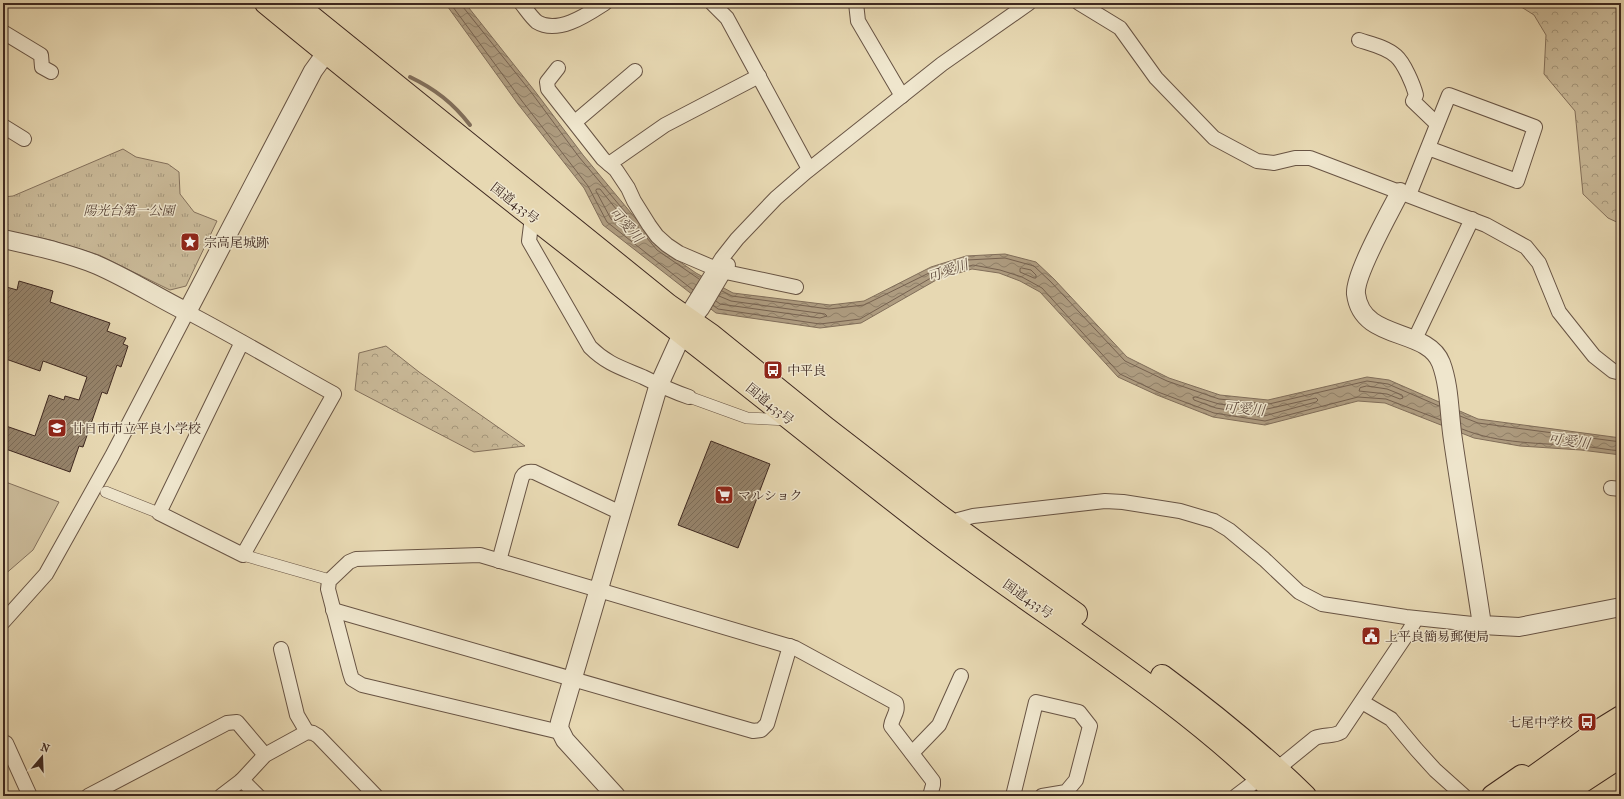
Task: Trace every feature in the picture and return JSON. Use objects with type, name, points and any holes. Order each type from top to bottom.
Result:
[{"type":"highway","name":"国道433号","points":[[266,3],[332,46],[668,305],[692,317],[790,420],[945,530],[1176,705],[1269,773],[1305,796]]},
{"type":"highway","name":"国道433号","points":[[294,3],[332,46],[532,217],[692,317],[711,335],[827,429],[945,530]]},
{"type":"highway","points":[[1493,796],[1544,760],[1621,711]]},
{"type":"highway","points":[[1507,796],[1595,733],[1621,717]]},
{"type":"highway","points":[[1537,796],[1621,738]]},
{"type":"highway","points":[[1560,796],[1621,756]]},
{"type":"highway","name":"国道433号","points":[[1269,773],[1279,796]]},
{"type":"street","points":[[521,3],[538,22],[547,25],[557,25],[578,20],[605,3]]},
{"type":"street","points":[[712,3],[727,18],[809,169]]},
{"type":"street","points":[[856,3],[858,21],[902,96]]},
{"type":"street","points":[[616,796],[564,740],[560,732],[560,722],[658,386],[692,317],[737,239],[776,198],[809,169],[967,45],[1029,3]]},
{"type":"street","points":[[1079,3],[1120,28],[1156,78],[1214,138],[1257,161],[1274,163],[1295,158],[1310,158],[1472,219],[1526,247],[1539,263],[1559,312],[1594,356],[1613,371],[1621,373]]},
{"type":"street","points":[[3,32],[41,55],[42,67],[51,72]]},
{"type":"street","points":[[1359,40],[1378,46],[1396,56],[1406,72],[1416,95],[1413,101],[1437,124]]},
{"type":"street","points":[[3,622],[46,574],[112,456],[313,71],[332,46]]},
{"type":"street","points":[[558,68],[549,78],[547,86],[609,164],[616,170],[630,191],[635,204],[657,236],[679,253],[697,259],[718,273],[796,288]]},
{"type":"street","points":[[575,122],[635,71]]},
{"type":"street","points":[[609,164],[665,125],[759,76]]},
{"type":"street","points":[[1428,148],[1517,181],[1535,127],[1449,95],[1428,148],[1360,273],[1356,293],[1361,310],[1374,324],[1428,346],[1440,361],[1446,378],[1453,439],[1482,625]]},
{"type":"street","points":[[3,126],[24,139]]},
{"type":"street","points":[[532,217],[529,241],[590,346],[599,356],[610,364],[658,386],[747,418],[790,420]]},
{"type":"street","points":[[1414,341],[1472,219]]},
{"type":"street","points":[[3,239],[47,250],[96,265],[142,286],[334,394],[243,555]]},
{"type":"street","points":[[159,513],[242,342]]},
{"type":"street","points":[[499,561],[522,477],[524,473],[529,471],[534,472],[621,514]]},
{"type":"street","points":[[106,492],[159,513],[243,555],[330,580]]},
{"type":"street","points":[[945,530],[966,517],[1105,501],[1123,502],[1180,511],[1214,521],[1229,530],[1264,559],[1299,592],[1310,599],[1335,607],[1416,618],[1482,625],[1519,627],[1621,607]]},
{"type":"street","points":[[560,732],[357,683],[350,673],[333,610],[328,589],[330,580],[349,562],[360,558],[477,555],[790,646],[807,653],[893,700],[898,707],[891,726],[933,781],[934,785],[930,796]]},
{"type":"street","points":[[333,610],[765,735],[766,724],[790,646]]},
{"type":"street","points":[[1236,796],[1315,738],[1320,736],[1337,735],[1341,732],[1409,631],[1416,618]]},
{"type":"street","points":[[281,649],[297,715],[307,732]]},
{"type":"street","points":[[912,753],[939,725],[961,676]]},
{"type":"street","points":[[1013,796],[1036,702],[1079,712],[1090,726],[1076,780],[1066,792],[1042,796]]},
{"type":"street","points":[[1362,702],[1391,719],[1421,754],[1464,796]]},
{"type":"street","points":[[88,796],[227,723],[237,722],[265,755]]},
{"type":"street","points":[[221,796],[242,780],[265,755],[307,732],[318,736],[376,796]]},
{"type":"street","points":[[6,743],[8,762],[30,796]]},
{"type":"street","points":[[242,780],[258,796]]},
{"type":"green space","points":[[1515,3],[1621,3],[1621,224],[1608,218],[1583,194],[1575,111],[1544,74],[1546,35],[1534,15]]},
{"type":"green space","name":"陽光台第一公園","points":[[123,149],[136,157],[168,164],[179,172],[180,194],[194,212],[217,221],[186,286],[170,290],[99,255],[50,240],[3,230],[3,197],[13,196]]},
{"type":"green space","points":[[386,346],[419,372],[525,446],[474,452],[355,390],[359,353]]},
{"type":"green space","points":[[3,481],[59,502],[33,550],[3,576]]},
{"type":"water","name":"可愛川","points":[[445,3],[465,3],[583,155],[660,248],[696,273],[733,293],[830,305],[864,301],[931,267],[966,256],[1005,254],[1036,262],[1054,279],[1127,357],[1169,378],[1220,395],[1268,400],[1367,377],[1389,380],[1478,419],[1621,438],[1621,455],[1581,450],[1520,446],[1474,438],[1385,403],[1358,401],[1265,425],[1213,417],[1157,395],[1118,377],[1040,292],[1020,281],[999,273],[972,269],[938,279],[861,323],[820,328],[716,313],[603,225],[584,188],[518,104]]},
{"type":"building","points":[[19,281],[53,291],[50,302],[110,323],[107,331],[126,338],[123,344],[128,346],[121,367],[117,365],[107,394],[102,392],[83,447],[79,446],[70,472],[3,448],[3,425],[35,436],[49,395],[64,400],[65,396],[79,400],[87,377],[43,361],[40,371],[3,358],[3,286],[17,290]]},
{"type":"building","name":"マルショク","points":[[711,441],[770,464],[738,548],[678,525]]},
{"type":"waterway","points":[[410,77],[428,86],[443,97],[470,125]]},
{"type":"place","name":"宗高尾城跡","points":[[190,242]]},
{"type":"place","name":"中平良","points":[[773,370]]},
{"type":"place","name":"廿日市市立平良小学校","points":[[57,428]]},
{"type":"place","name":"マルショク","points":[[724,495]]},
{"type":"place","name":"上平良簡易郵便局","points":[[1371,636]]},
{"type":"place","name":"七尾中学校","points":[[1587,722]]}]
